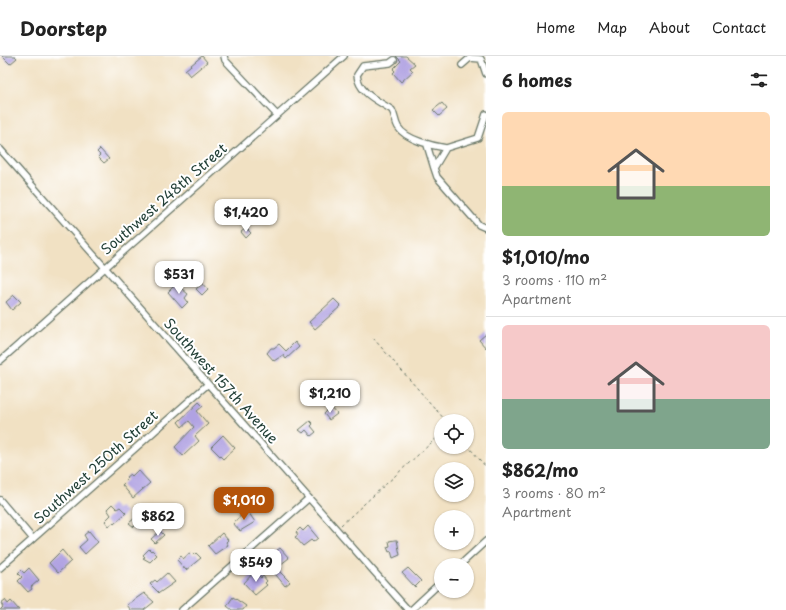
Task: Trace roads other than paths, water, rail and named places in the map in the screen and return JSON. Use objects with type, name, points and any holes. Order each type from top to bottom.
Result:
[{"type":"street","points":[[224,56],[225,60],[277,115]]},
{"type":"street","name":"Southwest 248th Street","points":[[0,360],[344,56]]},
{"type":"street","points":[[462,65],[470,58],[481,59],[486,74]]},
{"type":"street","points":[[394,60],[390,63],[363,66],[358,71],[357,79],[373,99],[392,110],[396,125],[400,130],[427,145],[446,148],[478,138],[482,131],[486,114]]},
{"type":"street","points":[[427,145],[437,177],[479,225],[486,228]]},
{"type":"street","points":[[434,168],[446,148]]},
{"type":"street","name":"Southwest 157th Avenue","points":[[0,149],[408,610]]},
{"type":"street","name":"Southwest 250th Street","points":[[0,568],[208,384]]},
{"type":"street","points":[[182,610],[309,498]]},
{"type":"street","points":[[0,500],[33,539]]},
{"type":"street","points":[[468,558],[486,541]]},
{"type":"street","points":[[411,610],[434,589]]}]
